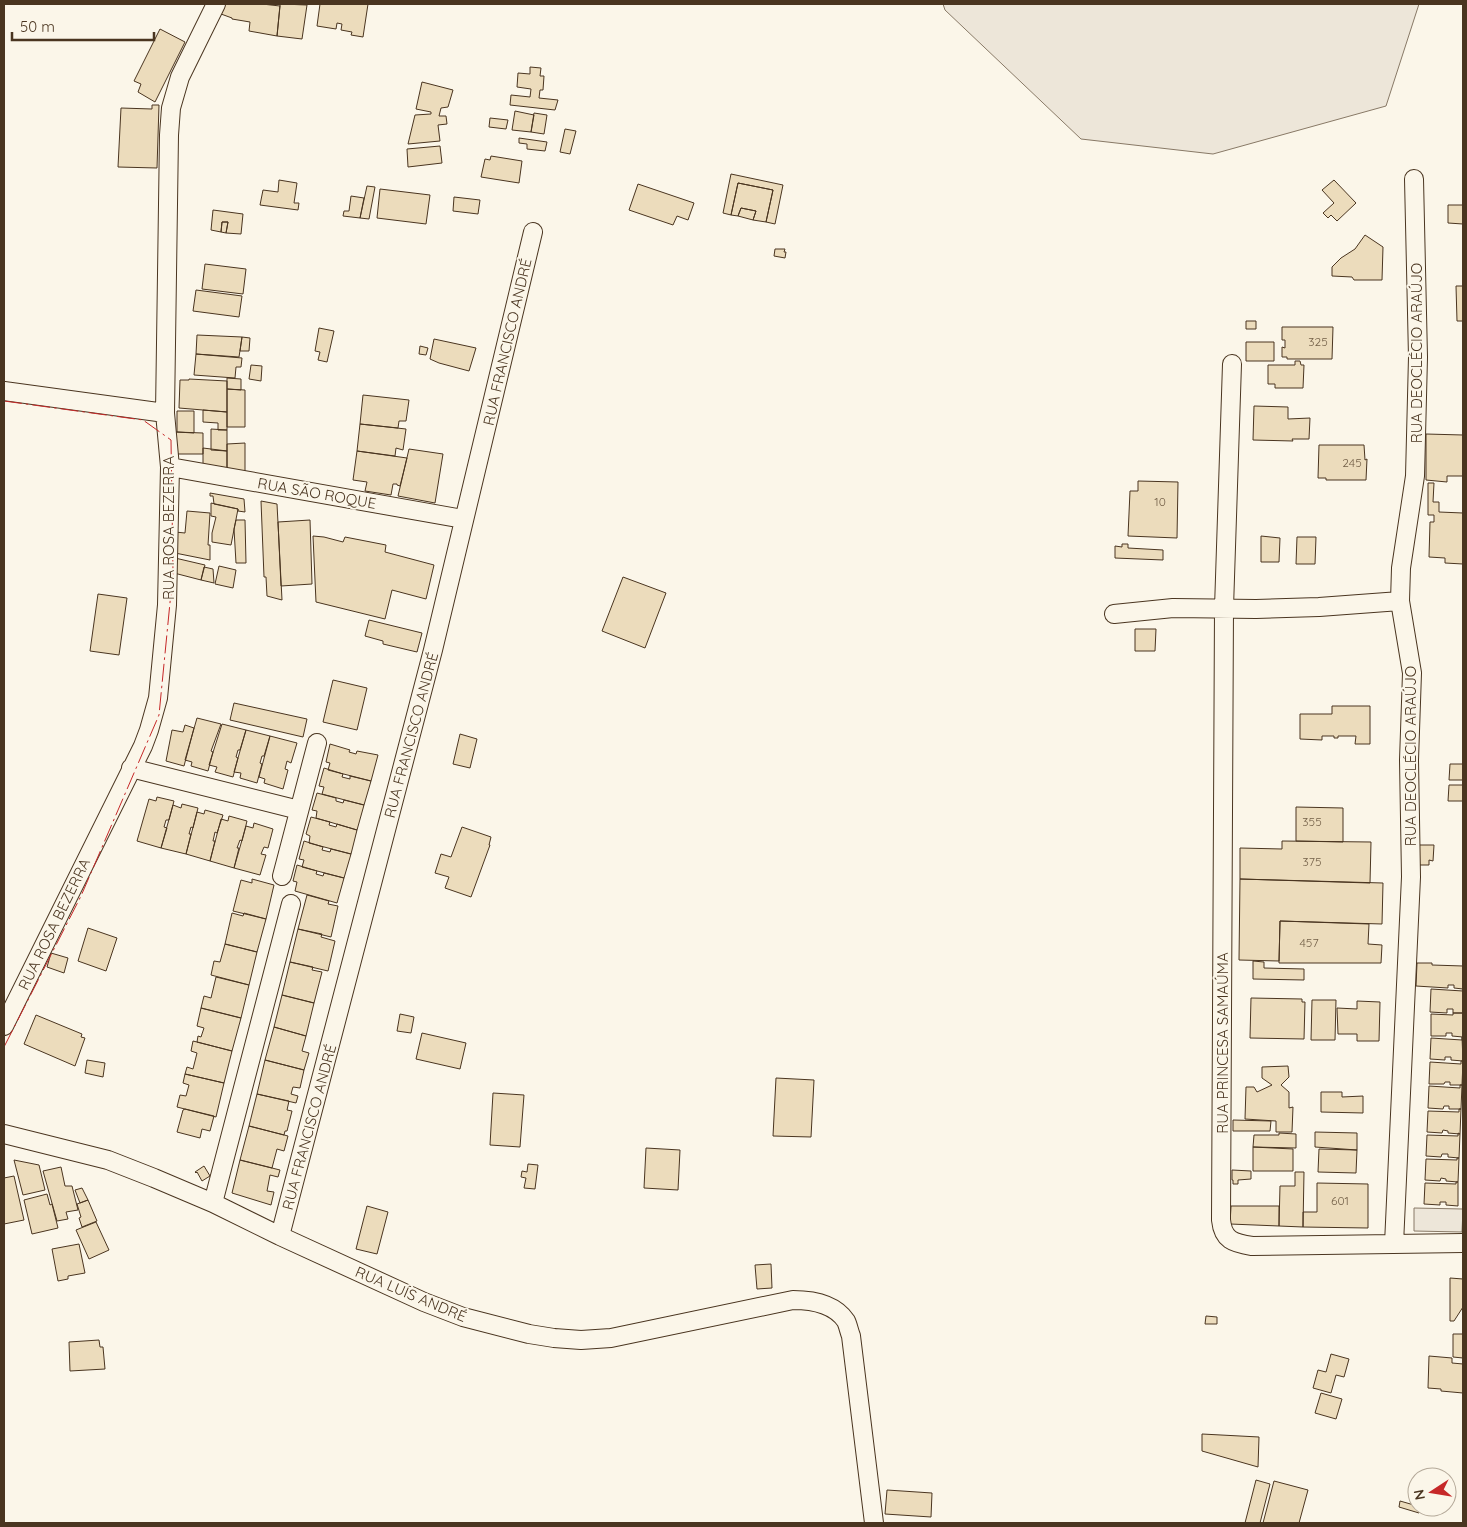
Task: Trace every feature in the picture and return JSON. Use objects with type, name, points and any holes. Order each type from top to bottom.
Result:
[{"type":"street","name":"RUA ROSA BEZERRA","points":[[4,1026],[150,730],[158,698],[167,605],[170,467],[165,413],[171,108],[180,77],[216,4]]},
{"type":"street","name":"RUA DEOCLÉCIO ARAÚJO","points":[[1394,1244],[1411,877],[1408,760],[1412,673],[1400,601],[1401,568],[1415,476],[1418,357],[1414,179]]},
{"type":"street","name":"RUA FRANCISCO ANDRÉ","points":[[280,1236],[433,650],[532,232]]},
{"type":"street","points":[[1224,608],[1232,364]]},
{"type":"street","points":[[4,391],[165,413]]},
{"type":"street","name":"RUA SÃO ROQUE","points":[[170,467],[464,519]]},
{"type":"street","points":[[1114,614],[1173,608],[1256,609],[1400,601]]},
{"type":"street","name":"RUA PRINCESA SAMAÚMA","points":[[1224,608],[1222,1230],[1228,1238],[1239,1244],[1252,1246],[1463,1243]]},
{"type":"street","points":[[282,876],[317,743]]},
{"type":"street","points":[[131,768],[299,810]]},
{"type":"street","points":[[213,1203],[291,904]]},
{"type":"street","name":"RUA LUÍS ANDRÉ","points":[[4,1134],[108,1160],[213,1203],[424,1302],[462,1317],[529,1334],[581,1340],[611,1338],[793,1300],[809,1300],[822,1303],[834,1310],[845,1320],[851,1336],[874,1523]]},
{"type":"shaded area","points":[[943,4],[1419,4],[1386,106],[1213,154],[1081,139],[945,10]]},
{"type":"shaded area","points":[[1414,1208],[1463,1209],[1462,1232],[1414,1231]]},
{"type":"building","points":[[225,4],[280,6],[277,36],[249,31],[250,22],[232,19],[221,14]]},
{"type":"building","points":[[320,4],[368,4],[363,37],[351,35],[352,32],[341,30],[342,24],[337,23],[336,29],[317,26]]},
{"type":"building","points":[[280,5],[307,5],[302,39],[277,36]]},
{"type":"building","points":[[160,29],[185,42],[155,102],[138,92],[141,84],[134,81]]},
{"type":"building","points":[[530,67],[541,68],[540,76],[544,76],[543,90],[540,90],[539,98],[558,100],[555,110],[510,105],[511,95],[530,97],[531,89],[517,87],[518,73],[530,74]]},
{"type":"building","points":[[422,82],[453,90],[448,107],[441,108],[439,116],[446,116],[447,124],[438,125],[440,141],[408,144],[415,115],[431,114],[431,112],[416,109]]},
{"type":"building","points":[[152,105],[159,105],[157,168],[118,167],[121,108],[152,109]]},
{"type":"building","points":[[515,111],[534,115],[531,132],[512,130]]},
{"type":"building","points":[[534,113],[547,115],[544,134],[531,132]]},
{"type":"building","points":[[490,118],[508,120],[506,129],[489,127]]},
{"type":"building","points":[[565,129],[576,131],[570,154],[560,152]]},
{"type":"building","points":[[519,138],[547,142],[545,151],[527,149],[527,144],[519,143]]},
{"type":"building","points":[[440,146],[442,163],[408,167],[407,149]]},
{"type":"building","points":[[491,156],[522,161],[519,183],[481,177],[485,159],[490,160]]},
{"type":"building","points":[[731,174],[783,185],[775,224],[766,222],[773,190],[738,183],[731,215],[723,213]]},
{"type":"building","points":[[279,180],[297,183],[294,203],[299,203],[298,210],[260,205],[263,190],[278,192]]},
{"type":"building","points":[[1334,180],[1356,203],[1337,221],[1331,215],[1328,218],[1323,213],[1334,203],[1322,190]]},
{"type":"building","points":[[738,183],[773,190],[766,222],[753,220],[756,211],[741,208],[738,216],[731,215]]},
{"type":"building","points":[[638,184],[694,203],[688,220],[677,216],[673,225],[629,210]]},
{"type":"building","points":[[367,186],[375,187],[369,219],[360,218]]},
{"type":"building","points":[[380,189],[430,195],[426,224],[377,218]]},
{"type":"building","points":[[351,196],[364,198],[360,218],[343,216],[344,211],[349,211]]},
{"type":"building","points":[[454,197],[480,200],[478,214],[453,211]]},
{"type":"building","points":[[1448,205],[1463,205],[1463,224],[1448,223]]},
{"type":"building","points":[[741,208],[756,211],[753,220],[738,216]]},
{"type":"building","points":[[213,210],[243,214],[241,234],[226,233],[228,222],[222,222],[221,232],[211,230]]},
{"type":"building","points":[[222,222],[228,222],[226,233],[221,232]]},
{"type":"building","points":[[1365,235],[1383,247],[1382,280],[1354,280],[1352,277],[1332,276],[1332,267],[1341,258],[1355,249]]},
{"type":"building","points":[[775,249],[785,249],[785,258],[774,256]]},
{"type":"building","points":[[205,264],[246,269],[243,294],[202,289]]},
{"type":"building","points":[[1456,286],[1463,286],[1463,321],[1457,321]]},
{"type":"building","points":[[196,290],[242,296],[239,317],[193,311]]},
{"type":"building","points":[[1246,321],[1256,321],[1256,329],[1246,329]]},
{"type":"building","points":[[1282,327],[1333,327],[1332,359],[1287,359],[1287,357],[1282,357],[1282,347],[1285,348],[1285,340],[1282,340]]},
{"type":"building","points":[[319,328],[334,331],[327,362],[318,360],[320,352],[315,351]]},
{"type":"building","points":[[197,335],[242,337],[239,357],[196,354]]},
{"type":"building","points":[[242,337],[250,338],[249,351],[240,351]]},
{"type":"building","points":[[434,339],[476,348],[469,371],[430,359]]},
{"type":"building","points":[[1246,342],[1274,342],[1274,361],[1246,361]]},
{"type":"building","points":[[420,346],[428,348],[426,355],[419,354]]},
{"type":"building","points":[[196,354],[242,358],[241,367],[236,367],[235,378],[194,375]]},
{"type":"building","points":[[1295,361],[1300,361],[1301,365],[1304,365],[1303,388],[1275,388],[1275,384],[1268,384],[1268,365],[1295,365]]},
{"type":"building","points":[[251,365],[262,366],[261,381],[249,379]]},
{"type":"building","points":[[227,378],[241,379],[241,390],[227,389]]},
{"type":"building","points":[[180,380],[227,381],[227,412],[179,408]]},
{"type":"building","points":[[227,389],[245,390],[245,427],[227,427]]},
{"type":"building","points":[[363,395],[409,400],[406,421],[399,421],[398,428],[360,424]]},
{"type":"building","points":[[1254,406],[1288,407],[1288,419],[1310,418],[1309,439],[1292,439],[1293,441],[1253,440]]},
{"type":"building","points":[[203,410],[227,412],[227,430],[218,430],[218,423],[203,422]]},
{"type":"building","points":[[177,411],[194,411],[194,433],[177,432]]},
{"type":"building","points":[[360,424],[406,429],[403,450],[396,448],[395,456],[357,451]]},
{"type":"building","points":[[211,429],[227,430],[227,451],[211,450]]},
{"type":"building","points":[[176,432],[203,433],[203,454],[176,454]]},
{"type":"building","points":[[1426,434],[1463,435],[1463,476],[1447,476],[1447,482],[1426,480]]},
{"type":"building","points":[[245,443],[245,472],[227,469],[227,444]]},
{"type":"building","points":[[1319,445],[1364,445],[1365,460],[1367,459],[1366,480],[1326,480],[1326,478],[1318,478]]},
{"type":"building","points":[[203,448],[227,451],[227,469],[203,466]]},
{"type":"building","points":[[409,449],[443,454],[435,503],[398,496]]},
{"type":"building","points":[[357,451],[407,458],[400,486],[393,484],[391,495],[365,491],[367,482],[353,480]]},
{"type":"building","points":[[1138,481],[1178,482],[1177,538],[1128,536],[1130,491],[1138,491]]},
{"type":"building","points":[[1428,483],[1434,483],[1433,502],[1439,502],[1439,512],[1463,513],[1463,564],[1445,563],[1445,558],[1429,557],[1430,522],[1434,522],[1434,515],[1428,515]]},
{"type":"building","points":[[210,493],[244,499],[245,512],[214,504],[213,496],[210,496]]},
{"type":"building","points":[[261,501],[277,504],[282,600],[267,596],[266,577],[264,577]]},
{"type":"building","points":[[211,503],[238,509],[231,545],[212,542],[216,517],[211,516]]},
{"type":"building","points":[[187,511],[210,513],[208,545],[210,545],[210,560],[175,553],[175,532],[185,533]]},
{"type":"building","points":[[236,520],[245,520],[246,563],[236,563],[234,529]]},
{"type":"building","points":[[310,520],[312,584],[281,586],[278,522]]},
{"type":"building","points":[[313,536],[343,542],[345,537],[386,545],[385,552],[434,565],[426,599],[392,590],[385,619],[316,602]]},
{"type":"building","points":[[1261,536],[1280,538],[1279,562],[1261,562]]},
{"type":"building","points":[[1297,537],[1316,537],[1315,564],[1296,564]]},
{"type":"building","points":[[1122,544],[1128,544],[1128,548],[1163,550],[1163,560],[1115,558],[1115,546],[1122,547]]},
{"type":"building","points":[[175,558],[205,565],[201,580],[174,573]]},
{"type":"building","points":[[219,566],[236,570],[233,588],[215,584]]},
{"type":"building","points":[[204,567],[213,569],[214,583],[201,580]]},
{"type":"building","points":[[623,577],[666,593],[645,648],[602,631]]},
{"type":"building","points":[[98,594],[127,598],[119,655],[90,651]]},
{"type":"building","points":[[369,620],[422,633],[417,652],[383,644],[383,641],[365,636]]},
{"type":"building","points":[[1135,629],[1156,629],[1155,651],[1135,651]]},
{"type":"building","points":[[333,680],[367,688],[357,730],[323,722]]},
{"type":"building","points":[[234,703],[307,719],[303,737],[230,720]]},
{"type":"building","points":[[1332,706],[1370,706],[1370,744],[1355,744],[1356,736],[1338,736],[1338,738],[1334,738],[1334,736],[1322,736],[1322,740],[1300,739],[1300,714],[1332,714]]},
{"type":"building","points":[[197,718],[221,724],[211,751],[213,752],[208,771],[191,766],[192,762],[185,760]]},
{"type":"building","points":[[222,724],[246,730],[236,757],[238,758],[233,777],[215,772],[217,767],[209,765]]},
{"type":"building","points":[[185,725],[194,728],[184,766],[166,761],[172,730],[183,732]]},
{"type":"building","points":[[246,730],[270,736],[260,763],[262,764],[257,783],[240,778],[241,773],[234,772]]},
{"type":"building","points":[[460,734],[477,739],[470,768],[453,764]]},
{"type":"building","points":[[270,736],[297,743],[291,763],[287,761],[285,769],[288,770],[283,789],[264,783],[265,779],[259,777]]},
{"type":"building","points":[[330,744],[350,750],[349,752],[356,754],[357,751],[378,755],[371,781],[328,770],[330,763],[326,762]]},
{"type":"building","points":[[1450,764],[1463,764],[1463,780],[1449,780]]},
{"type":"building","points":[[324,768],[343,774],[342,777],[350,779],[350,776],[371,781],[364,805],[322,794],[324,787],[319,786]]},
{"type":"building","points":[[1449,785],[1463,785],[1463,801],[1448,801]]},
{"type":"building","points":[[317,793],[336,798],[336,801],[343,803],[344,800],[364,805],[357,830],[316,818],[317,811],[312,810]]},
{"type":"building","points":[[157,797],[174,801],[169,820],[166,820],[164,827],[167,828],[161,848],[137,841],[149,799],[156,801]]},
{"type":"building","points":[[182,804],[198,808],[193,828],[191,827],[189,834],[191,834],[186,854],[161,848],[173,805],[181,808]]},
{"type":"building","points":[[1296,807],[1343,808],[1343,842],[1296,841]]},
{"type":"building","points":[[205,810],[223,815],[217,833],[215,832],[213,841],[215,841],[210,861],[186,854],[197,812],[204,814]]},
{"type":"building","points":[[229,816],[247,821],[242,841],[240,840],[237,848],[239,848],[234,868],[210,861],[221,819],[228,821]]},
{"type":"building","points":[[311,817],[330,822],[329,825],[336,827],[337,824],[357,830],[351,854],[309,843],[310,836],[306,834]]},
{"type":"building","points":[[254,823],[273,829],[268,848],[264,847],[261,854],[266,855],[260,875],[234,868],[246,826],[253,828]]},
{"type":"building","points":[[462,827],[491,837],[490,845],[471,897],[445,888],[449,877],[435,873],[441,854],[451,857]]},
{"type":"building","points":[[304,841],[323,847],[322,850],[330,852],[331,849],[351,854],[344,878],[302,867],[304,860],[299,859]]},
{"type":"building","points":[[1282,841],[1371,842],[1370,883],[1240,879],[1240,848],[1282,849]]},
{"type":"building","points":[[1419,845],[1434,845],[1433,861],[1429,860],[1429,865],[1419,865]]},
{"type":"building","points":[[297,865],[317,871],[316,874],[323,876],[324,873],[344,878],[337,903],[295,891],[297,882],[293,881]]},
{"type":"building","points":[[252,879],[274,885],[266,919],[233,911],[241,880],[252,883]]},
{"type":"building","points":[[1240,879],[1383,883],[1382,924],[1280,921],[1279,961],[1239,960]]},
{"type":"building","points":[[307,895],[329,901],[328,904],[338,906],[331,937],[298,929]]},
{"type":"building","points":[[232,913],[243,916],[244,913],[266,919],[257,952],[225,944]]},
{"type":"building","points":[[1280,921],[1369,924],[1368,944],[1382,945],[1381,963],[1279,963]]},
{"type":"building","points":[[88,928],[117,938],[106,971],[78,961]]},
{"type":"building","points":[[298,929],[322,934],[321,937],[335,941],[328,971],[290,962]]},
{"type":"building","points":[[225,944],[257,952],[249,985],[211,975],[214,961],[220,962]]},
{"type":"building","points":[[51,953],[68,958],[64,973],[47,967]]},
{"type":"building","points":[[1253,961],[1264,962],[1264,968],[1304,969],[1304,980],[1253,979]]},
{"type":"building","points":[[290,962],[313,967],[312,970],[322,972],[314,1003],[282,995]]},
{"type":"building","points":[[1417,963],[1463,966],[1463,989],[1454,988],[1454,985],[1448,985],[1448,988],[1416,986]]},
{"type":"building","points":[[216,977],[249,985],[241,1018],[201,1008],[204,996],[211,998]]},
{"type":"building","points":[[1431,989],[1463,991],[1463,1013],[1453,1013],[1453,1009],[1447,1009],[1447,1013],[1430,1012]]},
{"type":"building","points":[[282,995],[314,1003],[306,1036],[274,1027]]},
{"type":"building","points":[[1251,998],[1302,999],[1302,1002],[1305,1002],[1304,1039],[1250,1038]]},
{"type":"building","points":[[1312,1000],[1336,1000],[1335,1040],[1311,1040]]},
{"type":"building","points":[[1357,1001],[1380,1002],[1379,1041],[1357,1041],[1357,1034],[1338,1034],[1337,1008],[1357,1009]]},
{"type":"building","points":[[201,1008],[241,1018],[232,1051],[197,1042],[198,1036],[201,1037],[204,1028],[197,1026]]},
{"type":"building","points":[[1453,1013],[1463,1013],[1463,1037],[1452,1036],[1452,1033],[1446,1033],[1446,1036],[1431,1036],[1431,1014],[1453,1015]]},
{"type":"building","points":[[400,1014],[414,1017],[411,1033],[397,1031]]},
{"type":"building","points":[[36,1015],[82,1034],[81,1037],[85,1038],[75,1066],[24,1044]]},
{"type":"building","points":[[274,1027],[306,1036],[302,1051],[309,1053],[304,1070],[265,1060]]},
{"type":"building","points":[[422,1033],[466,1043],[460,1069],[416,1059]]},
{"type":"building","points":[[1462,1037],[1463,1061],[1451,1060],[1451,1057],[1445,1057],[1445,1060],[1430,1059],[1431,1038],[1462,1040]]},
{"type":"building","points":[[193,1041],[232,1051],[224,1083],[185,1074],[187,1067],[193,1069],[197,1053],[191,1051]]},
{"type":"building","points":[[87,1060],[105,1063],[103,1077],[85,1073]]},
{"type":"building","points":[[265,1060],[304,1070],[300,1088],[293,1087],[291,1094],[298,1096],[296,1103],[257,1094]]},
{"type":"building","points":[[1461,1061],[1463,1061],[1462,1085],[1450,1085],[1450,1082],[1429,1084],[1430,1062],[1461,1064]]},
{"type":"building","points":[[1288,1066],[1289,1077],[1281,1085],[1289,1092],[1289,1108],[1293,1107],[1292,1132],[1276,1132],[1276,1121],[1245,1119],[1246,1087],[1254,1087],[1257,1092],[1272,1085],[1262,1078],[1262,1067]]},
{"type":"building","points":[[185,1074],[224,1083],[216,1117],[177,1107],[180,1095],[186,1096],[189,1085],[183,1083]]},
{"type":"building","points":[[776,1078],[814,1080],[811,1137],[773,1136]]},
{"type":"building","points":[[1460,1085],[1462,1085],[1461,1109],[1449,1109],[1449,1106],[1444,1106],[1443,1109],[1428,1108],[1429,1086],[1460,1088]]},
{"type":"building","points":[[1321,1092],[1342,1092],[1342,1097],[1363,1096],[1363,1113],[1321,1112]]},
{"type":"building","points":[[493,1093],[524,1095],[520,1147],[490,1145]]},
{"type":"building","points":[[257,1094],[289,1101],[287,1110],[292,1111],[287,1131],[285,1131],[284,1135],[249,1126]]},
{"type":"building","points":[[1459,1109],[1461,1109],[1460,1134],[1448,1133],[1448,1131],[1443,1130],[1442,1133],[1427,1132],[1428,1111],[1459,1112]]},
{"type":"building","points":[[183,1110],[214,1116],[210,1131],[202,1129],[200,1138],[177,1132]]},
{"type":"building","points":[[1233,1120],[1271,1121],[1270,1131],[1233,1131]]},
{"type":"building","points":[[249,1126],[288,1136],[284,1151],[277,1149],[272,1168],[240,1160]]},
{"type":"building","points":[[1315,1132],[1357,1133],[1357,1150],[1315,1147]]},
{"type":"building","points":[[1279,1133],[1296,1134],[1296,1148],[1253,1147],[1254,1135],[1279,1135]]},
{"type":"building","points":[[1458,1133],[1460,1134],[1459,1158],[1448,1157],[1448,1154],[1442,1154],[1441,1157],[1426,1156],[1427,1135],[1458,1136]]},
{"type":"building","points":[[1253,1147],[1293,1149],[1293,1171],[1253,1171]]},
{"type":"building","points":[[646,1148],[680,1150],[678,1190],[644,1188]]},
{"type":"building","points":[[1319,1149],[1357,1150],[1356,1173],[1318,1172]]},
{"type":"building","points":[[1459,1158],[1458,1182],[1446,1181],[1446,1179],[1441,1178],[1440,1181],[1425,1180],[1426,1159],[1457,1160]]},
{"type":"building","points":[[14,1160],[39,1165],[45,1190],[23,1195]]},
{"type":"building","points":[[240,1160],[280,1170],[278,1177],[270,1175],[267,1191],[274,1192],[271,1205],[232,1193]]},
{"type":"building","points":[[528,1164],[538,1165],[535,1189],[524,1188],[526,1178],[521,1177],[522,1171],[527,1172]]},
{"type":"building","points":[[204,1166],[210,1176],[202,1181],[197,1172],[195,1172]]},
{"type":"building","points":[[61,1167],[65,1186],[72,1186],[78,1210],[66,1212],[68,1219],[57,1221],[43,1171]]},
{"type":"building","points":[[1232,1170],[1251,1171],[1251,1179],[1238,1180],[1238,1184],[1233,1184]]},
{"type":"building","points":[[1295,1172],[1304,1172],[1303,1227],[1279,1226],[1280,1186],[1295,1186]]},
{"type":"building","points":[[14,1176],[24,1220],[4,1224],[4,1178]]},
{"type":"building","points":[[1458,1182],[1458,1206],[1446,1205],[1446,1202],[1440,1202],[1440,1205],[1424,1204],[1425,1183],[1456,1184]]},
{"type":"building","points":[[1317,1183],[1368,1184],[1368,1228],[1303,1227],[1303,1212],[1317,1212]]},
{"type":"building","points":[[82,1188],[88,1200],[80,1203],[75,1190]]},
{"type":"building","points":[[47,1194],[50,1205],[52,1204],[58,1228],[32,1234],[24,1200]]},
{"type":"building","points":[[88,1200],[97,1221],[82,1227],[77,1204]]},
{"type":"building","points":[[367,1206],[388,1212],[377,1254],[356,1249]]},
{"type":"building","points":[[1231,1206],[1279,1206],[1279,1226],[1230,1224]]},
{"type":"building","points":[[96,1222],[109,1250],[89,1259],[76,1230]]},
{"type":"building","points":[[79,1244],[85,1273],[68,1276],[68,1279],[58,1281],[52,1249]]},
{"type":"building","points":[[771,1264],[772,1288],[757,1289],[755,1265]]},
{"type":"building","points":[[1450,1278],[1463,1279],[1463,1307],[1454,1321],[1450,1321]]},
{"type":"building","points":[[1206,1316],[1217,1317],[1217,1324],[1205,1324]]},
{"type":"building","points":[[1453,1334],[1463,1334],[1463,1358],[1453,1357]]},
{"type":"building","points":[[99,1340],[100,1347],[103,1347],[105,1369],[70,1371],[69,1342]]},
{"type":"building","points":[[1331,1354],[1349,1359],[1344,1377],[1336,1375],[1331,1393],[1313,1388],[1318,1370],[1326,1372]]},
{"type":"building","points":[[1429,1356],[1452,1358],[1452,1363],[1463,1364],[1463,1393],[1428,1388]]},
{"type":"building","points":[[1321,1393],[1342,1399],[1336,1419],[1315,1413]]},
{"type":"building","points":[[1202,1434],[1259,1437],[1258,1467],[1202,1451]]},
{"type":"building","points":[[1256,1480],[1270,1484],[1260,1523],[1245,1523]]},
{"type":"building","points":[[1274,1481],[1308,1490],[1299,1523],[1263,1523]]},
{"type":"building","points":[[887,1490],[932,1493],[931,1517],[885,1514]]},
{"type":"building","points":[[1400,1501],[1407,1503],[1407,1509],[1399,1507]]},
{"type":"power","points":[[4,401],[143,420],[171,440],[173,572],[159,715],[81,896],[4,1047]]}]
